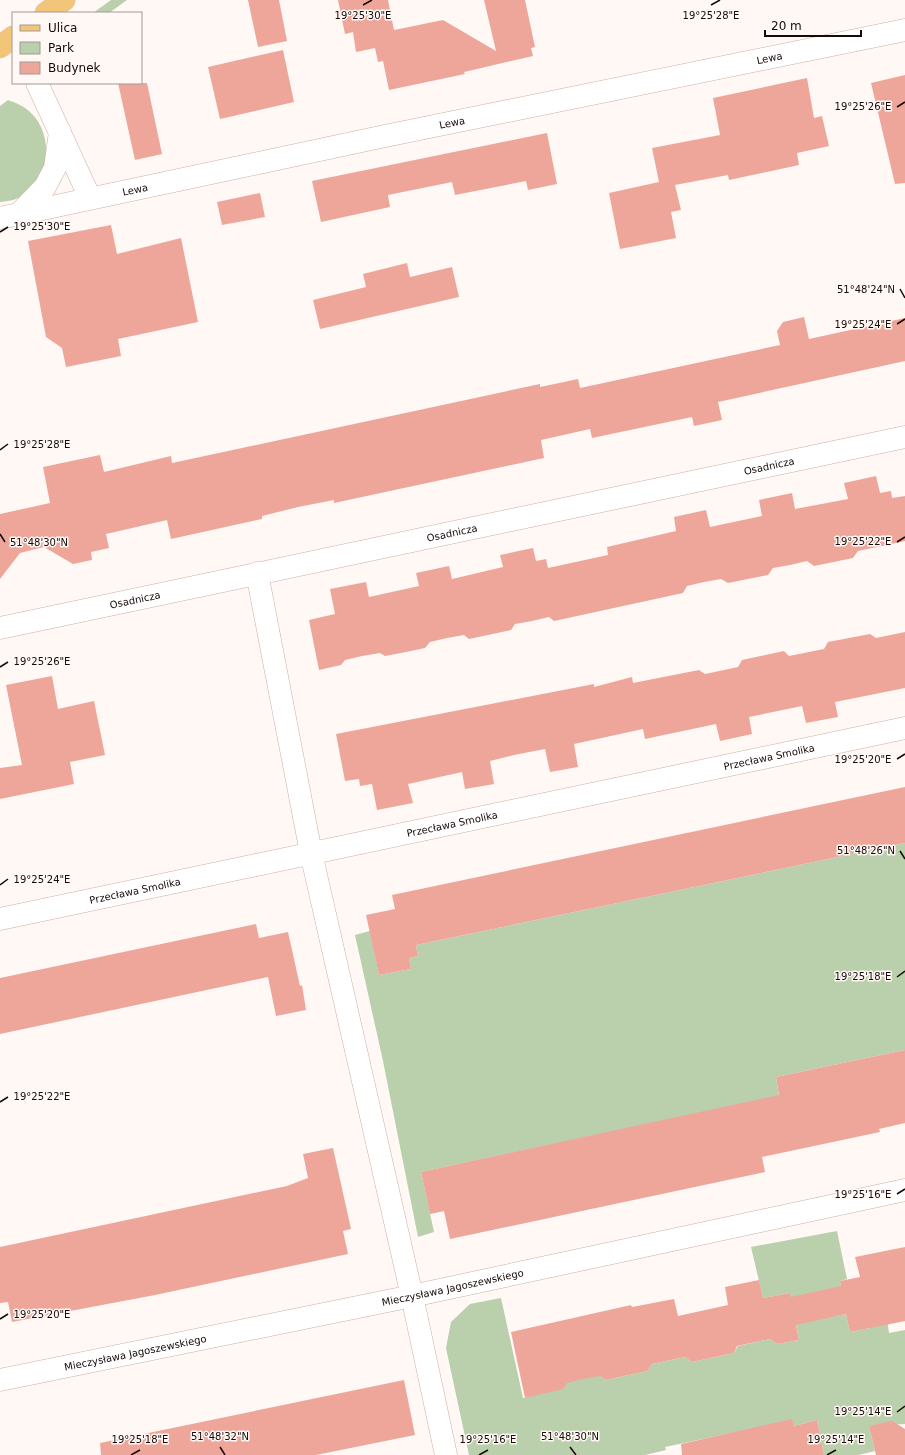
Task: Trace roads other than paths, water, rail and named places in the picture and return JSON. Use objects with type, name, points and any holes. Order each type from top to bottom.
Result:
[{"type":"main road","points":[[47,12],[64,0]]},
{"type":"main road","points":[[0,47],[12,38]]},
{"type":"street","name":"Lewa","points":[[9,216],[393,134],[905,30]]},
{"type":"street","points":[[37,84],[90,198]]},
{"type":"street","points":[[9,216],[45,187],[55,168],[60,132]]},
{"type":"street","name":"Osadnicza","points":[[0,628],[905,437]]},
{"type":"street","points":[[257,573],[311,853],[412,1296],[446,1455]]},
{"type":"street","name":"Przecława Smolika","points":[[0,920],[905,728]]},
{"type":"street","name":"Mieczysława Jagoszewskiego","points":[[0,1380],[412,1296],[905,1190]]}]
